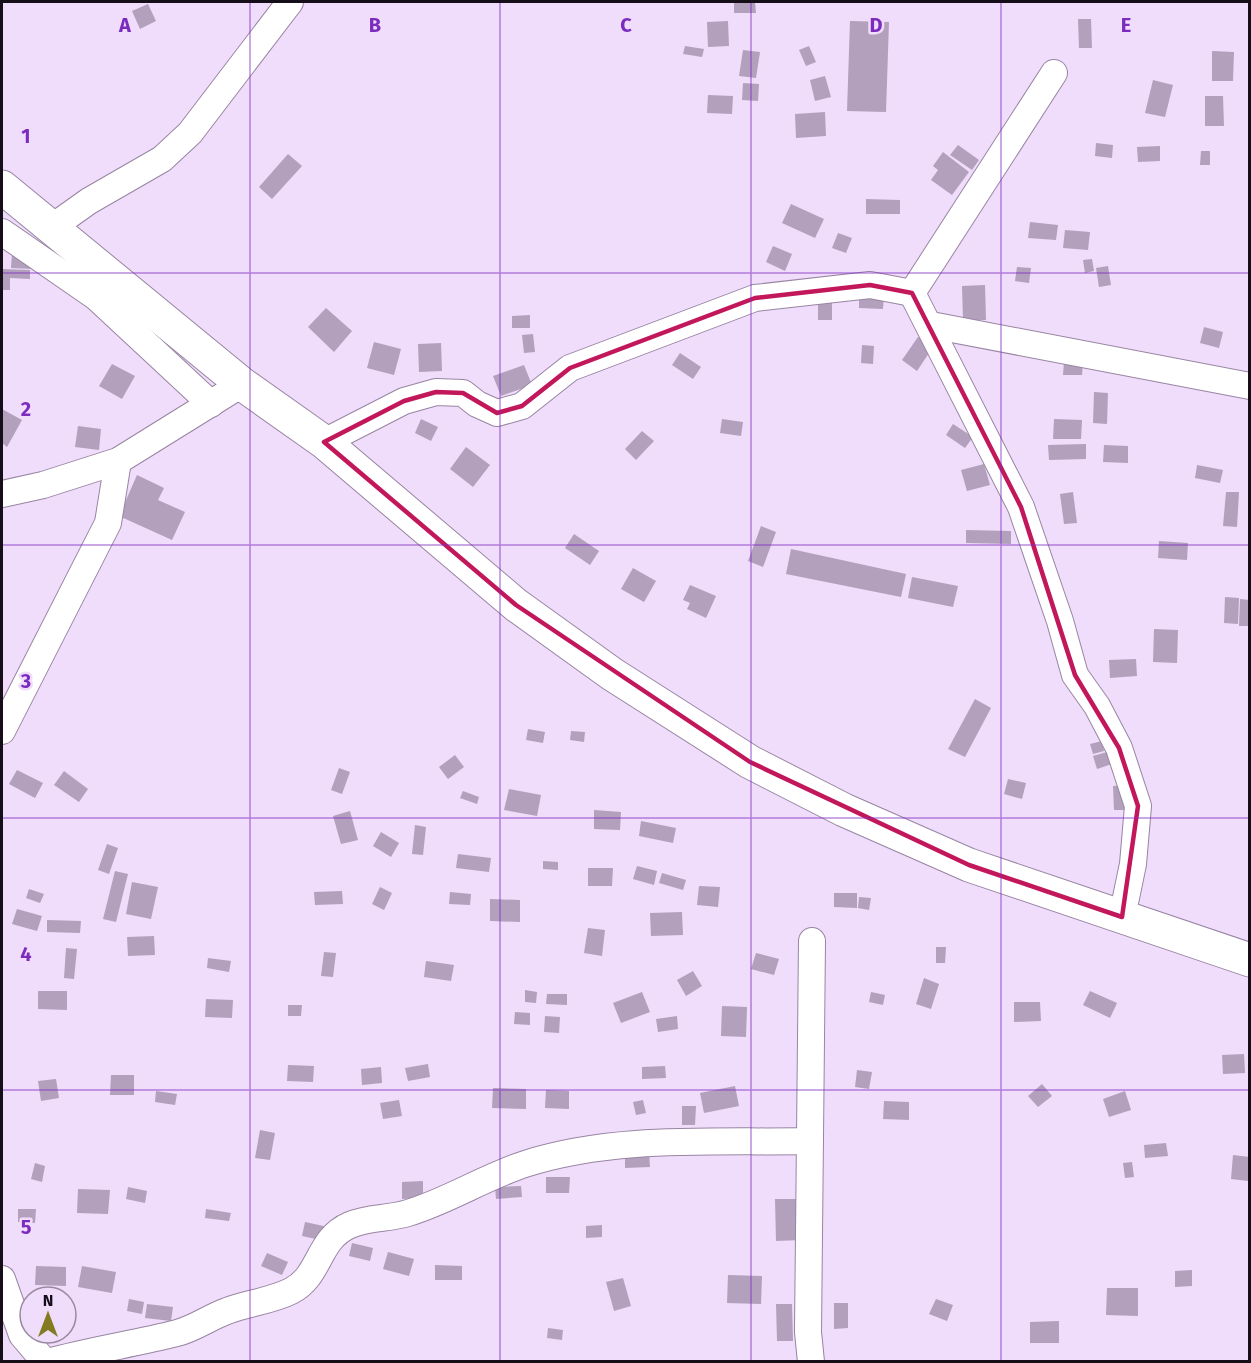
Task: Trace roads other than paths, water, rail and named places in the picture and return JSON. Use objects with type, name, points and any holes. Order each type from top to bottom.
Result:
[{"type":"main road","points":[[2,187],[242,384],[324,442],[516,605],[612,674],[750,762],[844,810],[969,865],[1250,960]]},
{"type":"street","points":[[51,228],[89,201],[162,159],[190,133],[290,2]]},
{"type":"street","points":[[912,293],[1053,73]]},
{"type":"street","points":[[2,232],[96,297],[211,404]]},
{"type":"street","points":[[324,442],[404,401],[436,392],[463,393],[477,404],[497,413],[522,406],[570,368],[755,298],[870,285],[912,293],[931,325],[1021,507],[1060,621],[1075,675],[1097,706],[1119,748],[1138,806],[1133,864],[1122,917]]},
{"type":"street","points":[[931,325],[1250,386]]},
{"type":"street","points":[[2,494],[43,485],[118,461],[242,384]]},
{"type":"street","points":[[2,731],[108,523],[118,461]]},
{"type":"street","points":[[812,941],[808,1332],[812,1362]]},
{"type":"street","points":[[2,1279],[22,1335],[47,1362],[103,1347],[179,1333],[228,1311],[271,1300],[295,1289],[313,1271],[331,1236],[351,1224],[407,1214],[484,1179],[526,1164],[573,1152],[634,1144],[810,1141]]}]
